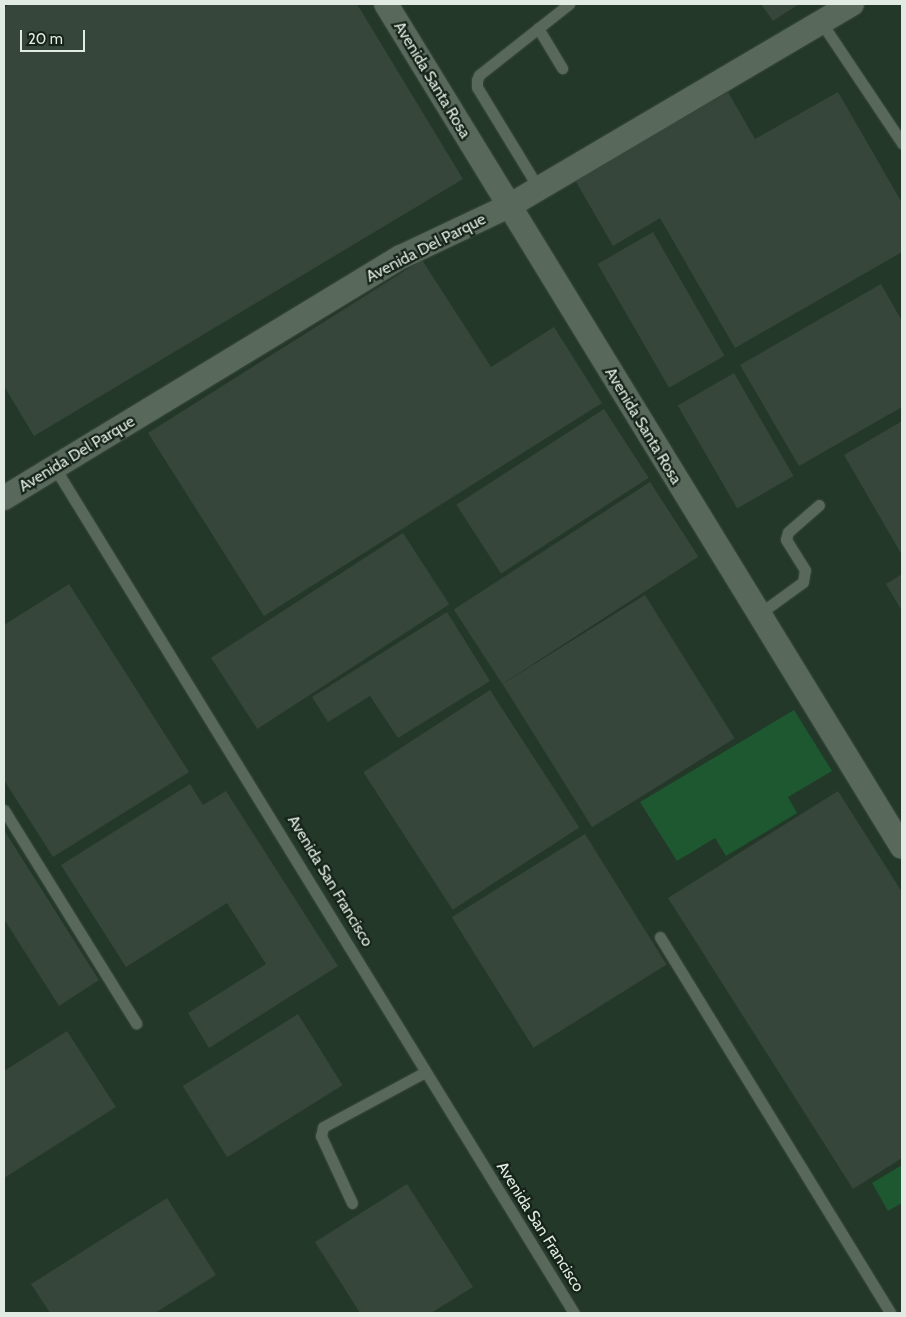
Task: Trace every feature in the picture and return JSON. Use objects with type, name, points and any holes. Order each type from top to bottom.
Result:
[{"type":"street","name":"Avenida Santa Rosa","points":[[386,4],[902,847]]},
{"type":"street","name":"Avenida Del Parque","points":[[4,498],[402,257],[509,206],[852,4]]},
{"type":"lane","points":[[539,189],[477,87],[479,74],[569,4]]},
{"type":"lane","points":[[821,22],[902,143]]},
{"type":"lane","points":[[538,28],[562,68]]},
{"type":"lane","name":"Avenida San Francisco","points":[[55,468],[311,881],[425,1072],[574,1313]]},
{"type":"lane","points":[[759,614],[803,582],[805,570],[786,539],[788,532],[820,505]]},
{"type":"lane","points":[[4,810],[136,1023]]},
{"type":"lane","points":[[660,937],[890,1313]]},
{"type":"lane","points":[[352,1203],[321,1136],[323,1127],[425,1072]]},
{"type":"shaded area","points":[[4,4],[902,4],[902,1313],[4,1313]]},
{"type":"green space","points":[[794,710],[832,771],[788,797],[797,813],[726,856],[715,838],[677,861],[640,802]]},
{"type":"green space","points":[[902,1165],[902,1203],[888,1211],[872,1183]]},
{"type":"building","points":[[10,4],[357,4],[463,179],[34,436],[4,386],[4,8]]},
{"type":"building","points":[[761,4],[799,4],[773,21]]},
{"type":"building","points":[[728,92],[755,139],[838,92],[902,203],[902,252],[735,348],[660,218],[613,246],[575,180]]},
{"type":"building","points":[[653,232],[724,356],[669,388],[598,264]]},
{"type":"building","points":[[422,260],[491,367],[554,327],[602,403],[264,616],[148,433]]},
{"type":"building","points":[[881,284],[902,321],[902,407],[799,466],[740,365]]},
{"type":"building","points":[[734,373],[794,476],[737,509],[678,406]]},
{"type":"building","points":[[604,409],[649,478],[501,574],[456,505]]},
{"type":"building","points":[[902,421],[902,555],[844,455]]},
{"type":"building","points":[[650,482],[698,557],[502,684],[454,609]]},
{"type":"building","points":[[403,533],[449,604],[257,729],[211,658]]},
{"type":"building","points":[[902,574],[902,611],[886,584]]},
{"type":"building","points":[[69,584],[189,772],[53,857],[4,780],[4,625]]},
{"type":"building","points":[[645,595],[735,738],[592,827],[503,684]]},
{"type":"building","points":[[447,612],[490,681],[398,738],[370,696],[328,722],[312,697]]},
{"type":"building","points":[[490,690],[579,828],[453,910],[363,772]]},
{"type":"building","points":[[190,784],[203,805],[226,791],[338,966],[209,1048],[188,1013],[266,964],[227,903],[126,967],[61,865]]},
{"type":"building","points":[[838,791],[902,892],[902,1158],[853,1189],[668,898]]},
{"type":"building","points":[[4,830],[99,980],[59,1006],[4,919]]},
{"type":"building","points":[[585,834],[667,965],[533,1048],[452,917]]},
{"type":"building","points":[[298,1014],[343,1085],[227,1157],[183,1086]]},
{"type":"building","points":[[67,1031],[116,1107],[4,1178],[4,1071]]},
{"type":"building","points":[[407,1184],[473,1287],[431,1313],[360,1313],[315,1242]]},
{"type":"building","points":[[167,1198],[216,1275],[155,1313],[50,1313],[31,1284]]}]
